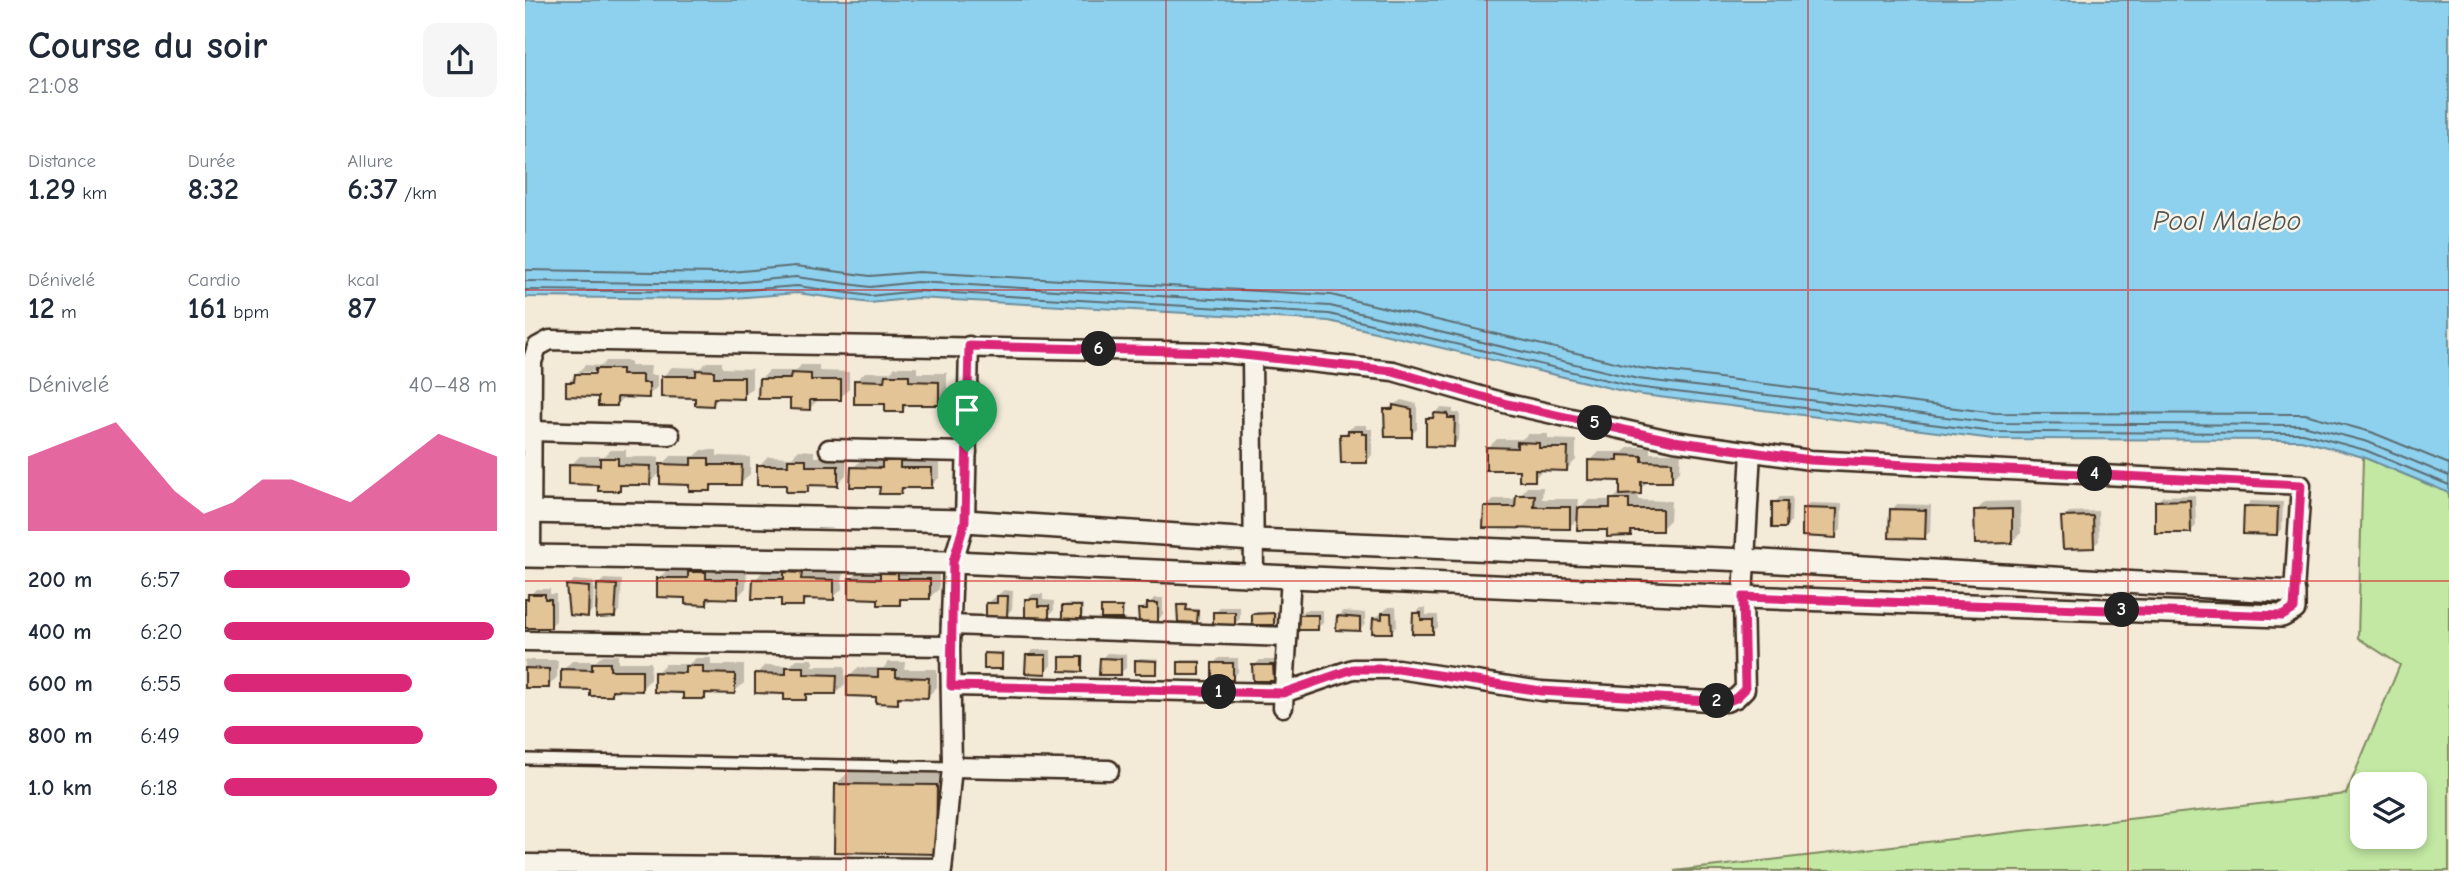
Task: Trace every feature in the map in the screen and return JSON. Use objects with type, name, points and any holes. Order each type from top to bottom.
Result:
[{"type":"street","points":[[550,340],[969,346],[1215,352],[1252,356],[1393,371],[1507,404],[1674,441],[1810,460],[2301,485],[2294,609],[2282,616],[1743,597],[953,562],[528,556],[531,362],[537,347],[550,340]]},
{"type":"street","points":[[525,864],[639,869],[942,870],[952,767],[950,646],[953,562],[965,521],[969,346]]},
{"type":"street","points":[[1252,356],[1254,574]]},
{"type":"street","points":[[532,431],[670,435]]},
{"type":"street","points":[[829,449],[967,452]]},
{"type":"street","points":[[951,686],[1283,700],[1353,669],[1398,669],[1541,691],[1726,702],[1736,698],[1745,689],[1743,597],[1751,452]]},
{"type":"street","points":[[529,512],[965,521],[1254,540],[1746,560],[2294,592]]},
{"type":"street","points":[[1283,700],[1291,576]]},
{"type":"street","points":[[951,625],[1287,637]]},
{"type":"street","points":[[525,641],[950,646]]},
{"type":"street","points":[[952,767],[1109,770]]},
{"type":"lane","points":[[525,759],[952,767]]},
{"type":"green space","points":[[2363,457],[2449,493],[2449,871],[1674,871],[2346,794],[2350,784],[2350,849],[2427,849],[2427,772],[2355,772],[2400,665],[2358,638]]},
{"type":"water","name":"Pool Malebo","points":[[525,0],[2449,0],[2449,493],[2363,457],[2301,440],[1993,439],[1635,394],[1329,321],[917,298],[870,303],[797,293],[721,299],[525,297]]},
{"type":"building","points":[[595,369],[622,369],[622,375],[642,375],[642,383],[649,383],[649,398],[617,397],[617,406],[598,406],[598,397],[566,396],[566,382],[574,382],[575,374],[595,374]]},
{"type":"building","points":[[696,370],[714,371],[714,377],[744,377],[744,399],[714,398],[713,406],[695,405],[695,398],[661,397],[661,376],[696,376]]},
{"type":"building","points":[[791,373],[811,374],[811,380],[841,380],[841,400],[810,400],[810,410],[790,409],[790,399],[758,399],[759,379],[790,379]]},
{"type":"building","points":[[885,375],[909,375],[909,381],[939,382],[939,405],[903,405],[903,412],[885,412],[885,404],[854,404],[854,380],[884,381]]},
{"type":"building","points":[[1393,405],[1412,409],[1412,437],[1385,437],[1384,409],[1393,409]]},
{"type":"building","points":[[1434,413],[1448,414],[1448,418],[1455,418],[1454,447],[1426,446],[1426,418],[1433,418]]},
{"type":"building","points":[[1348,431],[1362,431],[1362,434],[1367,434],[1367,463],[1341,463],[1340,434],[1348,434]]},
{"type":"building","points":[[1517,442],[1539,443],[1539,448],[1568,448],[1567,471],[1535,470],[1535,481],[1519,481],[1519,470],[1486,470],[1486,447],[1517,448]]},
{"type":"building","points":[[1618,455],[1642,456],[1642,461],[1672,462],[1672,482],[1641,482],[1641,494],[1620,495],[1620,481],[1588,480],[1588,460],[1618,461]]},
{"type":"building","points":[[600,458],[618,458],[618,465],[651,466],[650,485],[620,485],[620,491],[598,491],[598,485],[569,484],[569,464],[600,465]]},
{"type":"building","points":[[691,458],[709,458],[709,465],[742,465],[741,485],[711,485],[711,491],[689,491],[689,485],[660,484],[660,464],[691,465]]},
{"type":"building","points":[[788,459],[806,459],[806,466],[838,466],[838,486],[808,485],[808,492],[786,492],[786,485],[757,485],[757,465],[788,465]]},
{"type":"building","points":[[882,461],[900,461],[900,468],[932,468],[932,488],[902,488],[901,494],[879,494],[880,487],[850,487],[851,467],[882,468]]},
{"type":"building","points":[[1516,495],[1535,495],[1534,507],[1570,507],[1570,529],[1483,528],[1484,507],[1515,507]]},
{"type":"building","points":[[1610,499],[1629,499],[1629,509],[1662,509],[1662,531],[1631,531],[1631,536],[1607,537],[1607,530],[1577,530],[1578,508],[1610,508]]},
{"type":"building","points":[[2190,500],[2191,533],[2155,533],[2155,501]]},
{"type":"building","points":[[1772,502],[1787,502],[1786,528],[1772,528]]},
{"type":"building","points":[[2244,506],[2278,507],[2277,535],[2243,534]]},
{"type":"building","points":[[1802,508],[1837,509],[1836,538],[1802,536]]},
{"type":"building","points":[[1890,509],[1926,510],[1925,539],[1889,538]]},
{"type":"building","points":[[2012,509],[2012,543],[1975,544],[1974,510]]},
{"type":"building","points":[[2093,516],[2094,548],[2063,549],[2061,517]]},
{"type":"building","points":[[688,572],[706,572],[706,579],[738,579],[738,599],[707,598],[707,605],[685,604],[685,598],[657,597],[657,578],[688,578]]},
{"type":"building","points":[[784,572],[802,573],[801,579],[834,580],[834,600],[803,599],[803,606],[781,606],[781,599],[752,599],[753,579],[784,579]]},
{"type":"building","points":[[880,572],[898,572],[898,579],[930,579],[930,599],[900,599],[900,605],[878,605],[878,599],[849,598],[849,578],[880,579]]},
{"type":"building","points":[[597,584],[617,585],[615,617],[596,618]]},
{"type":"building","points":[[566,585],[589,587],[588,617],[569,615]]},
{"type":"building","points":[[528,594],[545,594],[545,599],[551,599],[551,628],[525,628],[525,599],[528,599]]},
{"type":"building","points":[[997,596],[1008,596],[1007,617],[986,617],[986,603],[997,603]]},
{"type":"building","points":[[1025,599],[1038,599],[1038,606],[1049,606],[1049,618],[1025,617]]},
{"type":"building","points":[[1147,603],[1158,603],[1158,622],[1139,622],[1138,609],[1147,609]]},
{"type":"building","points":[[1177,605],[1187,605],[1186,610],[1198,611],[1197,623],[1178,622]]},
{"type":"building","points":[[1062,606],[1081,606],[1081,619],[1062,620]]},
{"type":"building","points":[[1101,607],[1122,607],[1122,619],[1101,619]]},
{"type":"building","points":[[1213,612],[1235,612],[1235,626],[1213,627]]},
{"type":"building","points":[[1274,613],[1274,625],[1252,625],[1252,614]]},
{"type":"building","points":[[1382,613],[1391,613],[1392,633],[1372,633],[1373,618],[1382,619]]},
{"type":"building","points":[[1413,613],[1421,613],[1421,620],[1433,620],[1433,634],[1412,634]]},
{"type":"building","points":[[1296,615],[1318,615],[1318,630],[1296,630]]},
{"type":"building","points":[[1337,616],[1360,618],[1360,631],[1336,630]]},
{"type":"building","points":[[984,653],[1002,654],[1002,669],[984,669]]},
{"type":"building","points":[[1026,655],[1046,655],[1046,674],[1025,673]]},
{"type":"building","points":[[1060,657],[1082,657],[1082,672],[1060,671]]},
{"type":"building","points":[[1100,658],[1121,659],[1121,675],[1099,675]]},
{"type":"building","points":[[1135,660],[1157,661],[1157,674],[1135,674]]},
{"type":"building","points":[[1178,662],[1200,662],[1200,675],[1178,675]]},
{"type":"building","points":[[592,663],[610,663],[610,670],[642,670],[642,691],[612,690],[612,696],[590,696],[590,690],[561,689],[561,669],[592,670]]},
{"type":"building","points":[[1212,663],[1233,663],[1233,680],[1212,680]]},
{"type":"building","points":[[1252,665],[1273,665],[1274,681],[1253,681]]},
{"type":"building","points":[[685,666],[703,666],[703,673],[735,674],[735,694],[705,693],[705,699],[683,699],[683,693],[654,692],[654,672],[685,673]]},
{"type":"building","points":[[786,667],[804,667],[804,674],[837,675],[836,694],[806,694],[806,700],[784,700],[784,694],[755,693],[755,673],[786,674]]},
{"type":"building","points":[[525,668],[549,669],[549,688],[525,688]]},
{"type":"building","points":[[878,670],[896,670],[896,677],[929,678],[928,698],[898,697],[898,704],[876,703],[876,697],[847,696],[847,676],[878,677]]},
{"type":"building","points":[[835,784],[937,785],[936,854],[834,852]]},
{"type":"route","points":[[969,346],[1215,352],[1393,371],[1507,404],[1674,441],[1810,460],[2301,485],[2294,609],[2282,616],[1743,597],[1745,689],[1736,698],[1726,702],[1541,691],[1398,669],[1353,669],[1283,693],[951,686],[953,562],[965,521],[967,452],[969,346]]}]
